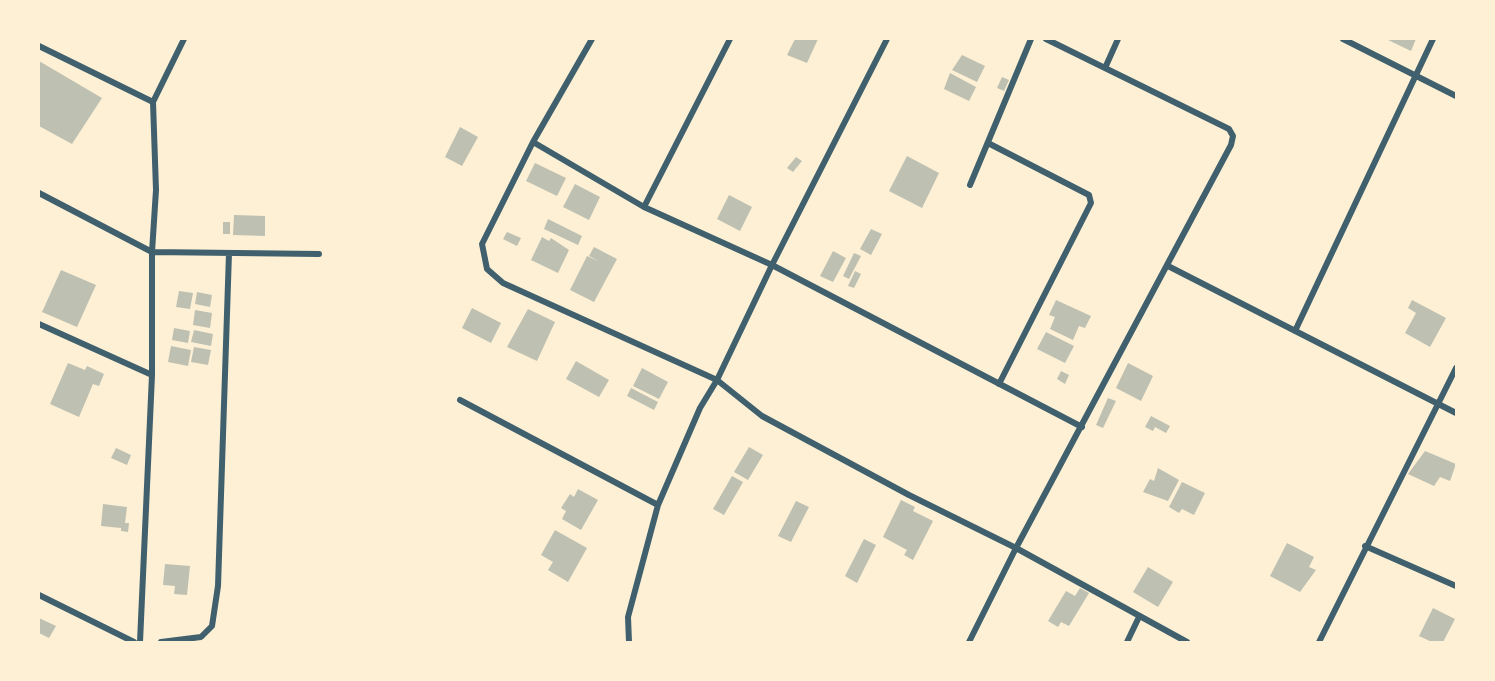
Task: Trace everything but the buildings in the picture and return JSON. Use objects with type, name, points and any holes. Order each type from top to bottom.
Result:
[{"type":"street","points":[[140,642],[152,375],[152,252],[156,190],[153,102],[184,39]]},
{"type":"street","points":[[592,39],[533,142],[482,244],[487,269],[503,283],[717,380],[762,416],[867,473],[1016,548],[1187,642]]},
{"type":"street","points":[[644,207],[730,39]]},
{"type":"street","points":[[629,642],[628,617],[658,505],[700,408],[717,380],[772,265],[887,39]]},
{"type":"street","points":[[970,185],[1031,39]]},
{"type":"street","points":[[969,642],[1016,548],[1231,146],[1233,136],[1229,129],[1046,39]]},
{"type":"street","points":[[1105,68],[1118,39]]},
{"type":"street","points":[[1343,39],[1456,96]]},
{"type":"street","points":[[1295,331],[1433,39]]},
{"type":"street","points":[[39,46],[153,102]]},
{"type":"street","points":[[533,142],[644,207],[772,265],[1082,427]]},
{"type":"street","points":[[988,143],[1089,195],[1091,203],[999,384]]},
{"type":"street","points":[[39,193],[152,252],[319,254]]},
{"type":"street","points":[[161,642],[201,637],[212,626],[218,586],[229,253]]},
{"type":"street","points":[[1168,266],[1456,413]]},
{"type":"street","points":[[39,324],[152,375]]},
{"type":"street","points":[[1319,642],[1456,368]]},
{"type":"street","points":[[460,400],[658,505]]},
{"type":"street","points":[[1365,546],[1456,586]]},
{"type":"street","points":[[39,595],[134,642]]},
{"type":"street","points":[[1126,642],[1138,617]]}]
